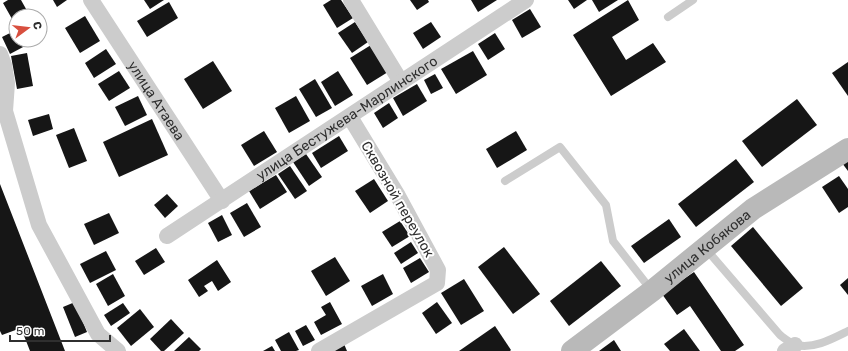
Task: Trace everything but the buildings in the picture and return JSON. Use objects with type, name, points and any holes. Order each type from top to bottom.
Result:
[{"type":"street","name":"улица Атаева","points":[[91,0],[222,201]]},
{"type":"street","points":[[351,0],[401,82]]},
{"type":"street","name":"улица Бестужева-Марлинского","points":[[167,236],[526,0]]},
{"type":"street","points":[[0,54],[4,65],[7,82],[3,114],[39,225],[98,334],[118,351]]},
{"type":"street","name":"Сквозной переулок","points":[[319,351],[437,283],[438,270],[398,196],[350,117]]},
{"type":"street","name":"улица Кобякова","points":[[572,351],[706,249],[753,209],[848,149]]},
{"type":"lane","points":[[668,18],[693,0]]},
{"type":"lane","points":[[505,181],[560,147],[606,205],[613,240],[652,291]]},
{"type":"lane","points":[[706,249],[790,348],[821,343],[848,332]]}]
